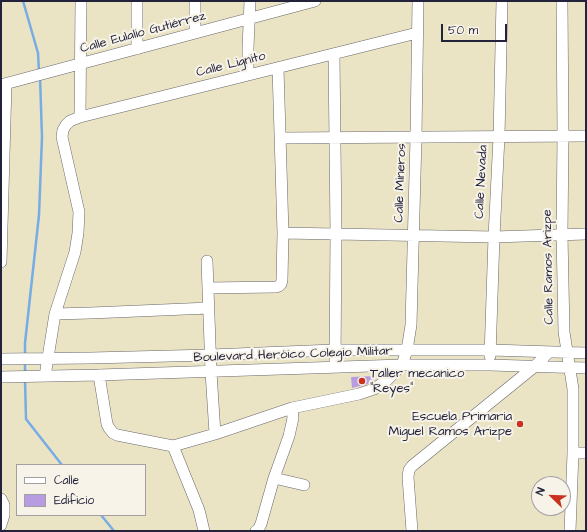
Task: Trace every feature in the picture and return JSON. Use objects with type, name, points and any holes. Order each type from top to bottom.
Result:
[{"type":"street","points":[[80,118],[81,1]]},
{"type":"street","points":[[137,1],[137,49]]},
{"type":"street","points":[[195,1],[195,33]]},
{"type":"street","points":[[248,75],[250,1]]},
{"type":"street","name":"Calle Mineros","points":[[402,365],[407,350],[411,325],[418,1]]},
{"type":"street","name":"Calle Nevada","points":[[490,365],[499,137],[502,1]]},
{"type":"street","name":"Calle Ramos Arizpe","points":[[562,1],[562,234],[564,332],[573,390],[573,453],[570,531]]},
{"type":"street","name":"Calle Eulalio Gutiérrez","points":[[3,84],[309,2]]},
{"type":"street","name":"Calle Lignito","points":[[56,314],[75,252],[78,233],[79,212],[62,137],[63,130],[70,121],[417,33]]},
{"type":"street","points":[[334,54],[336,234],[335,366]]},
{"type":"street","points":[[208,288],[276,287],[279,286],[282,280],[283,233],[278,68]]},
{"type":"street","points":[[1,262],[3,84]]},
{"type":"street","points":[[281,138],[586,136]]},
{"type":"street","points":[[283,233],[494,237],[586,234]]},
{"type":"street","points":[[207,261],[215,434]]},
{"type":"street","points":[[45,376],[56,314],[91,314],[209,308]]},
{"type":"street","name":"Boulevard Heróico Colegio Militar","points":[[1,359],[211,355],[334,350],[490,350],[586,353]]},
{"type":"street","points":[[412,531],[408,477],[409,470],[412,466],[534,367],[549,352]]},
{"type":"street","points":[[99,375],[107,424],[113,433],[174,446],[292,408],[359,394],[374,389],[387,380],[402,365]]},
{"type":"street","name":"Boulevard Heróico Colegio Militar","points":[[1,377],[211,372],[335,366],[490,365],[586,368]]},
{"type":"street","points":[[256,531],[258,530],[292,426],[292,408]]},
{"type":"street","points":[[174,446],[199,510],[204,531]]},
{"type":"street","points":[[573,453],[586,453]]},
{"type":"street","points":[[274,478],[304,485]]},
{"type":"street","points":[[1,499],[4,505],[4,515],[1,525]]},
{"type":"building","name":"Taller mecanico \"Reyes\"","points":[[375,376],[371,383],[352,388],[351,377]]},
{"type":"waterway","points":[[23,1],[38,53],[39,72]]},
{"type":"waterway","points":[[25,355],[39,215],[42,137],[40,77]]},
{"type":"waterway","points":[[25,362],[25,373]]},
{"type":"waterway","points":[[25,380],[26,419],[61,464]]},
{"type":"waterway","points":[[102,516],[114,531]]},
{"type":"place","name":"Taller mecanico \"Reyes\"","points":[[362,381]]},
{"type":"place","name":"Escuela Primaria Miguel Ramos Arizpe","points":[[520,424]]}]
